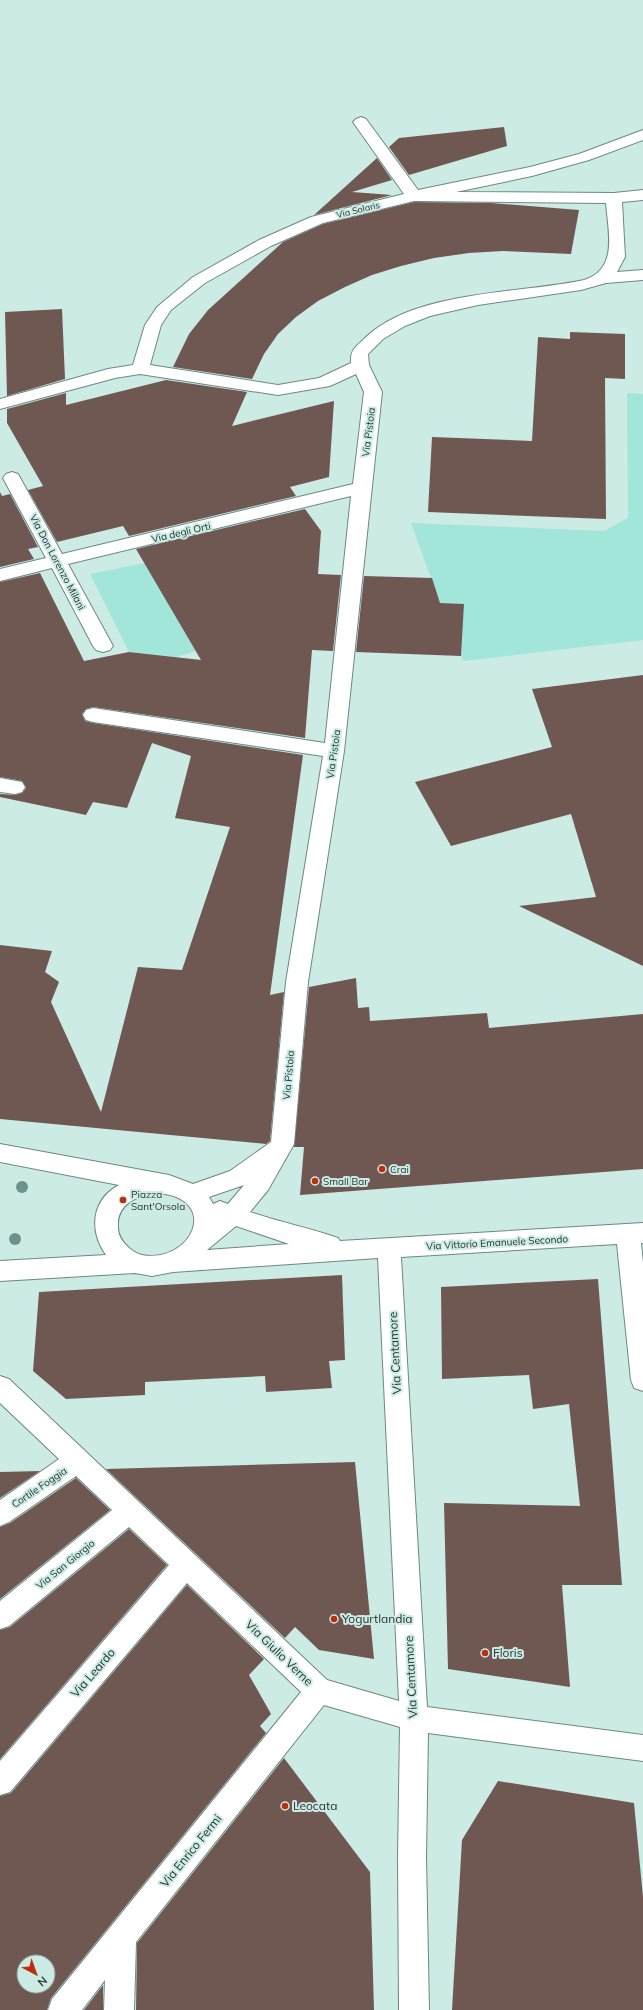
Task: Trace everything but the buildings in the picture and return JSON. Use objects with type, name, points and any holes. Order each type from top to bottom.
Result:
[{"type":"street","points":[[361,122],[414,196],[532,171],[584,157],[643,135]]},
{"type":"street","name":"Via Solaris","points":[[140,369],[152,325],[165,307],[199,280],[265,243],[317,220],[414,196],[614,198],[643,195]]},
{"type":"street","points":[[603,278],[617,257],[614,198]]},
{"type":"street","points":[[0,404],[114,373],[140,369],[278,390],[324,382],[360,365],[359,353],[369,341],[388,328],[425,313],[463,303],[579,286],[603,278],[643,275]]},
{"type":"street","name":"Via Pistoia","points":[[282,1144],[297,982],[334,751],[361,488],[373,392],[360,365]]},
{"type":"street","name":"Via Don Lorenzo Milani","points":[[12,478],[103,646]]},
{"type":"street","name":"Via degli Orti","points":[[0,575],[361,488]]},
{"type":"street","points":[[93,715],[334,751]]},
{"type":"street","points":[[195,1198],[238,1178],[282,1144]]},
{"type":"street","points":[[157,1183],[141,1186],[128,1192],[117,1200],[109,1211],[106,1224],[107,1236],[112,1248],[122,1257],[136,1263],[152,1266],[173,1262],[185,1257],[232,1216],[260,1184],[282,1144]]},
{"type":"street","points":[[0,1153],[181,1188],[195,1198],[232,1216],[283,1233],[350,1250]]},
{"type":"street","points":[[195,1198],[204,1210],[207,1220],[206,1231],[202,1241]]},
{"type":"street","points":[[636,1234],[643,1380]]},
{"type":"street","name":"Via Vittorio Emanuele Secondo","points":[[173,1262],[350,1250],[636,1234]]},
{"type":"street","name":"Via Centamore","points":[[389,1248],[414,1718],[412,1857],[414,2010]]},
{"type":"street","points":[[0,1271],[136,1263]]},
{"type":"street","name":"Via Giulio Verne","points":[[0,1387],[320,1691],[414,1718],[643,1748]]},
{"type":"street","name":"Cortile Foggia","points":[[0,1514],[77,1461]]},
{"type":"street","name":"Via San Giorgio","points":[[0,1617],[130,1511]]},
{"type":"street","name":"Via Leardo","points":[[0,1782],[186,1564]]},
{"type":"street","name":"Via Enrico Fermi","points":[[63,2010],[320,1691]]},
{"type":"street","points":[[119,2010],[122,1936]]},
{"type":"green space","points":[[627,393],[643,394],[643,640],[464,661],[461,656],[464,604],[440,603],[411,523],[604,531],[628,518]]},
{"type":"green space","points":[[145,563],[196,651],[176,657],[129,652],[90,574]]},
{"type":"place","name":"Crai","points":[[382,1169]]},
{"type":"place","name":"Small Bar","points":[[315,1181]]},
{"type":"place","name":"Piazza Sant'Orsola","points":[[123,1200]]},
{"type":"place","name":"Yogurtlandia","points":[[334,1619]]},
{"type":"place","name":"Floris","points":[[485,1653]]},
{"type":"place","name":"Leocata","points":[[285,1806]]}]
